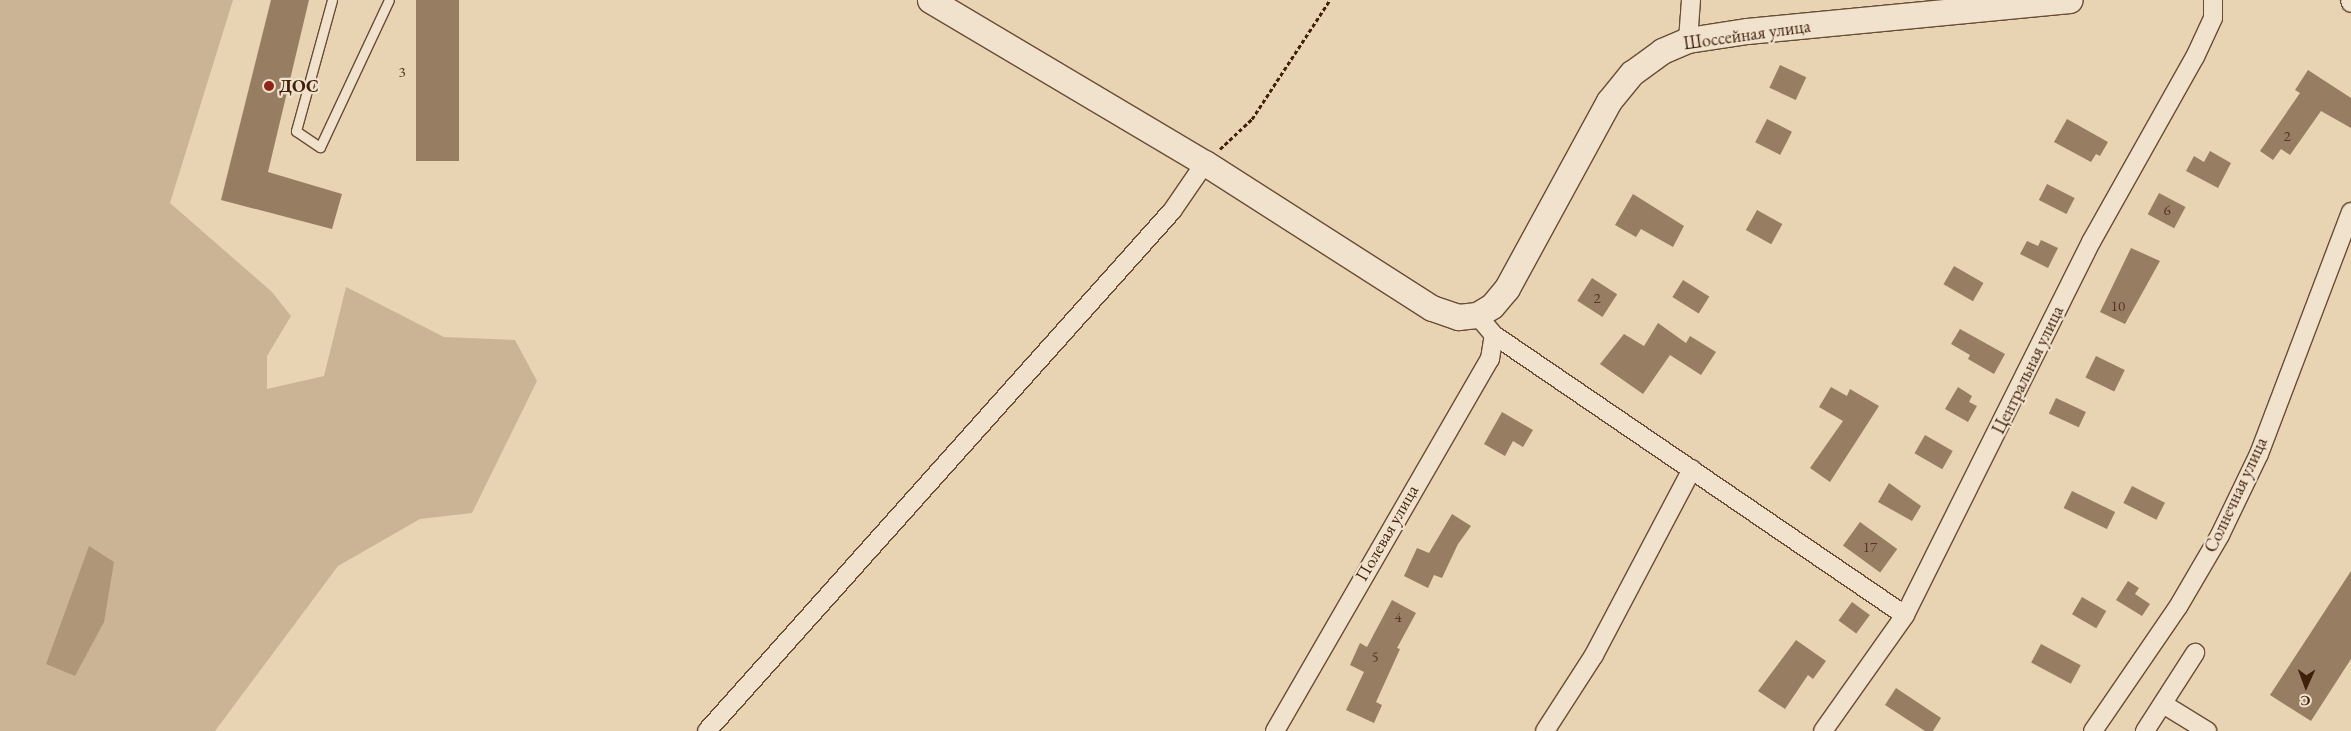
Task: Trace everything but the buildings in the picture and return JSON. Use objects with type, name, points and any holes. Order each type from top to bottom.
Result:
[{"type":"main road","points":[[930,0],[1205,163],[1432,308],[1458,317],[1477,315]]},
{"type":"main road","name":"Шоссейная улица","points":[[1477,315],[1492,306],[1507,288],[1609,101],[1632,73],[1662,51],[1688,40],[2070,0]]},
{"type":"street","points":[[1688,40],[1691,0]]},
{"type":"street","name":"Центральная улица","points":[[1823,731],[1905,615],[2092,242],[2195,57],[2213,18],[2213,0]]},
{"type":"street","points":[[707,731],[1172,211],[1205,163]]},
{"type":"street","name":"Солнечная улица","points":[[2093,731],[2178,607],[2220,535],[2259,454],[2351,212]]},
{"type":"street","points":[[1477,315],[1494,335],[1905,615]]},
{"type":"street","name":"Полевая улица","points":[[1275,731],[1490,358],[1494,335]]},
{"type":"street","points":[[1545,731],[1594,655],[1692,469]]},
{"type":"street","points":[[2145,731],[2195,653]]},
{"type":"street","points":[[2163,704],[2207,731]]},
{"type":"lane","points":[[332,0],[296,131],[320,147],[389,0]]},
{"type":"path","points":[[1205,163],[1252,119],[1330,0]]},
{"type":"shaded area","points":[[0,0],[233,0],[170,203],[272,292],[291,316],[267,356],[267,389],[324,376],[346,287],[444,337],[515,340],[537,381],[472,513],[420,519],[338,566],[215,731],[0,731]]},
{"type":"shaded area","points":[[89,546],[114,562],[104,622],[75,676],[46,664]]},
{"type":"place","name":"ДОС","points":[[269,86]]}]
